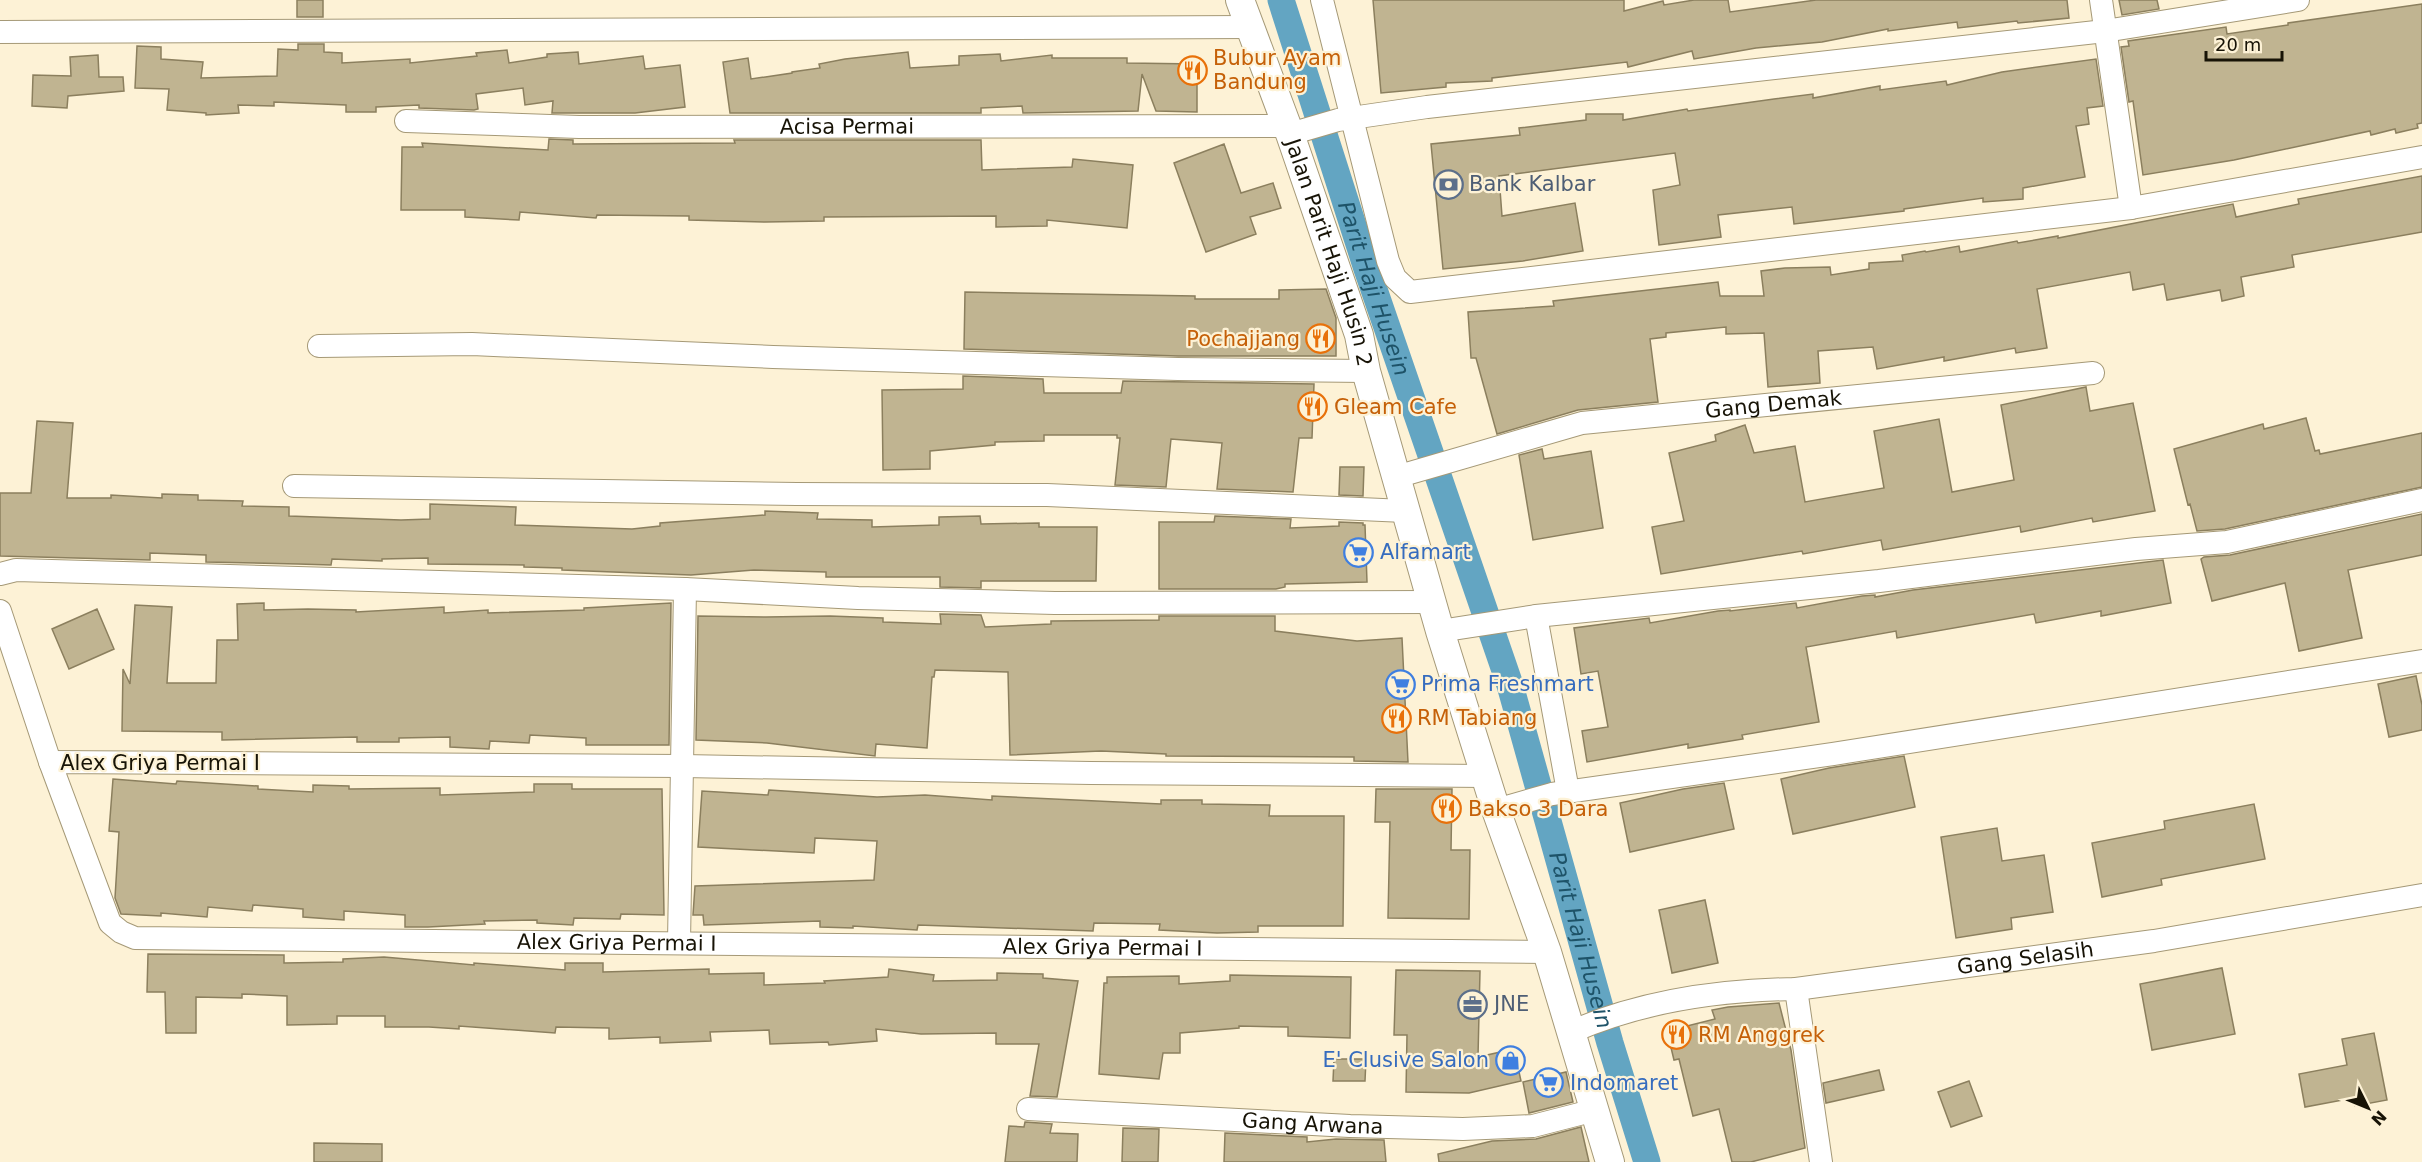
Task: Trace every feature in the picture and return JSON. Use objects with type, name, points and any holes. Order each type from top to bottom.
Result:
[{"type":"street","name":"Jalan Parit Haji Husin 2","points":[[1240,0],[1292,130],[1359,335],[1366,371],[1405,473],[1405,511],[1431,602],[1452,628],[1487,776],[1508,807],[1547,952],[1581,1028],[1595,1110],[1610,1162]]},
{"type":"street","points":[[1322,0],[1345,119],[1388,261],[1395,278],[1410,292],[2131,208],[2422,157]]},
{"type":"street","points":[[2101,0],[2131,208]]},
{"type":"street","name":"Acisa Permai","points":[[406,120],[579,127],[1292,130],[1345,119],[1427,107],[2105,31],[2298,0]]},
{"type":"street","points":[[0,32],[1249,27]]},
{"type":"street","points":[[320,346],[472,344],[797,358],[1178,369],[1366,371]]},
{"type":"street","name":"Gang Demak","points":[[1405,473],[1582,423],[2092,373]]},
{"type":"street","points":[[294,486],[809,494],[1047,495],[1405,511]]},
{"type":"street","points":[[1452,628],[1536,616],[1879,581],[2136,549],[2227,542],[2422,500]]},
{"type":"street","points":[[0,574],[16,570],[685,589],[858,598],[1044,603],[1431,602]]},
{"type":"street","points":[[679,942],[685,589]]},
{"type":"street","points":[[0,611],[50,762]]},
{"type":"street","points":[[1536,616],[1560,793]]},
{"type":"street","points":[[1508,807],[1560,793],[1833,754],[2422,661]]},
{"type":"street","name":"Alex Griya Permai I","points":[[1487,776],[1092,773],[683,766],[50,762],[110,923],[121,932],[135,938],[1547,952]]},
{"type":"street","name":"Gang Selasih","points":[[1581,1028],[1627,1011],[1682,999],[1758,989],[1796,989],[2154,941],[2422,895]]},
{"type":"street","points":[[1796,989],[1821,1162]]},
{"type":"street","name":"Gang Arwana","points":[[1028,1109],[1350,1126],[1464,1129],[1533,1126],[1595,1110]]},
{"type":"building","points":[[297,0],[323,0],[323,17],[297,17]]},
{"type":"building","points":[[1373,0],[1624,0],[1624,11],[1663,1],[1664,5],[1694,0],[1728,0],[1730,12],[1816,0],[2067,0],[2069,18],[1958,28],[1957,22],[1888,31],[1888,29],[1822,42],[1756,48],[1694,59],[1692,51],[1628,67],[1627,62],[1492,78],[1492,81],[1446,83],[1446,87],[1381,93]]},
{"type":"building","points":[[2119,0],[2157,0],[2159,9],[2122,15]]},
{"type":"building","points":[[2422,4],[2422,123],[2417,124],[2418,128],[2396,133],[2395,129],[2371,135],[2370,131],[2234,160],[2143,175],[2133,101],[2129,102],[2121,47],[2129,46],[2128,41],[2226,27],[2227,34]]},
{"type":"building","points":[[298,44],[324,44],[324,52],[342,53],[342,63],[410,59],[410,63],[477,56],[476,53],[507,50],[509,63],[547,57],[547,54],[578,52],[579,64],[643,56],[645,69],[680,65],[685,107],[635,113],[552,113],[553,101],[525,105],[523,88],[476,94],[478,109],[474,110],[419,108],[419,105],[376,107],[376,112],[346,112],[346,105],[274,102],[274,106],[238,105],[239,113],[206,115],[206,113],[167,110],[169,89],[135,88],[137,46],[161,47],[161,59],[203,62],[201,78],[277,76],[278,49],[298,50]]},
{"type":"building","points":[[908,52],[910,68],[959,65],[959,56],[1000,54],[1001,61],[1052,55],[1052,58],[1127,58],[1127,63],[1197,64],[1197,112],[1156,111],[1142,74],[1138,111],[1023,113],[1022,106],[981,108],[981,113],[730,113],[723,62],[748,58],[751,79],[820,68],[819,64],[845,59]]},
{"type":"building","points":[[98,55],[99,77],[123,77],[124,91],[68,96],[67,108],[32,106],[33,75],[71,76],[70,57]]},
{"type":"building","points":[[2096,59],[2103,106],[2087,108],[2089,124],[2076,126],[2085,177],[2023,188],[2023,199],[1983,202],[1983,198],[1904,209],[1904,211],[1794,224],[1792,207],[1718,215],[1721,237],[1659,245],[1653,190],[1680,185],[1675,153],[1499,176],[1502,216],[1575,203],[1583,251],[1523,261],[1443,269],[1431,144],[1520,135],[1519,128],[1586,120],[1586,114],[1623,114],[1623,120],[1687,109],[1688,111],[1813,94],[1813,98],[1880,86],[1880,90],[1946,81],[1947,85],[2002,72]]},
{"type":"building","points":[[549,139],[573,140],[573,144],[735,143],[734,140],[981,140],[982,170],[1072,167],[1073,159],[1133,165],[1127,228],[1047,220],[1047,226],[996,227],[996,216],[824,217],[824,221],[765,222],[689,220],[689,216],[597,215],[596,218],[520,212],[519,220],[465,217],[465,210],[401,210],[402,147],[423,147],[422,143],[548,150]]},
{"type":"building","points":[[1224,144],[1241,193],[1273,183],[1281,208],[1250,217],[1256,234],[1206,252],[1174,163]]},
{"type":"building","points":[[2422,176],[2422,232],[2292,255],[2294,267],[2241,277],[2244,296],[2222,301],[2220,290],[2167,300],[2164,284],[2133,290],[2130,272],[2037,289],[2047,348],[2016,353],[2015,348],[1944,361],[1944,357],[1877,369],[1873,347],[1818,351],[1820,383],[1768,387],[1764,333],[1726,334],[1726,327],[1666,333],[1666,337],[1650,339],[1658,402],[1578,410],[1497,434],[1476,358],[1471,358],[1468,312],[1554,306],[1553,301],[1718,282],[1720,296],[1764,296],[1761,271],[1830,267],[1831,275],[1869,269],[1869,263],[1903,261],[1902,255],[1959,246],[1960,252],[2017,241],[2018,243],[2058,236],[2058,238],[2233,204],[2236,217],[2299,204],[2298,199]]},
{"type":"building","points":[[1326,289],[1336,318],[1336,356],[1178,356],[964,349],[965,292],[1195,296],[1195,299],[1279,299],[1279,290]]},
{"type":"building","points":[[963,376],[1043,379],[1044,393],[1121,393],[1123,381],[1314,384],[1312,438],[1299,438],[1293,492],[1217,489],[1222,443],[1171,439],[1166,487],[1115,485],[1120,438],[1117,438],[1117,435],[1044,435],[1044,441],[995,442],[995,445],[930,451],[930,469],[883,470],[882,390],[963,389]]},
{"type":"building","points":[[2086,387],[2090,411],[2133,403],[2155,511],[2093,522],[2092,518],[2021,532],[2020,526],[1883,550],[1881,540],[1803,554],[1802,551],[1661,574],[1652,527],[1684,521],[1669,453],[1716,441],[1715,435],[1745,425],[1754,453],[1795,446],[1805,502],[1884,488],[1874,431],[1939,419],[1952,492],[2014,480],[2001,405]]},
{"type":"building","points":[[2306,418],[2315,451],[2319,450],[2320,454],[2422,433],[2422,487],[2225,529],[2197,531],[2174,449],[2263,424],[2264,429]]},
{"type":"building","points":[[37,421],[73,423],[67,498],[111,498],[111,495],[162,498],[162,494],[198,495],[198,500],[243,501],[242,506],[289,507],[289,516],[401,520],[430,519],[430,504],[516,507],[515,525],[632,529],[660,526],[660,523],[765,515],[765,511],[818,513],[817,519],[872,520],[872,527],[939,525],[939,517],[980,516],[981,524],[1039,523],[1039,527],[1097,527],[1096,581],[981,581],[981,588],[940,587],[940,577],[826,577],[826,572],[754,570],[691,575],[562,570],[562,568],[524,567],[524,565],[428,564],[428,558],[382,559],[382,561],[332,559],[331,565],[206,562],[206,555],[150,553],[150,560],[0,556],[0,493],[31,493]]},
{"type":"building","points":[[1542,449],[1544,459],[1591,451],[1603,528],[1533,540],[1519,455]]},
{"type":"building","points":[[1340,467],[1364,467],[1363,496],[1339,495]]},
{"type":"building","points":[[2422,514],[2422,555],[2348,570],[2362,638],[2299,651],[2285,583],[2212,601],[2201,559],[2204,557],[2230,555]]},
{"type":"building","points":[[1215,516],[1291,519],[1290,528],[1339,526],[1339,522],[1363,523],[1365,525],[1367,582],[1285,584],[1285,587],[1276,589],[1159,589],[1159,522],[1214,522]]},
{"type":"building","points":[[2163,560],[2171,603],[2101,616],[2101,611],[2036,623],[2034,614],[1897,638],[1896,631],[1806,647],[1819,722],[1742,735],[1743,739],[1688,748],[1688,744],[1587,762],[1582,731],[1608,727],[1598,671],[1581,674],[1574,628],[1649,618],[1650,623],[1718,611],[1796,603],[1797,608],[1862,596],[1875,595],[1875,597],[1913,590]]},
{"type":"building","points":[[264,603],[264,610],[356,610],[356,612],[444,607],[444,613],[488,610],[488,613],[584,610],[584,608],[671,603],[669,745],[586,745],[586,738],[530,735],[529,743],[490,741],[489,749],[450,747],[450,737],[399,738],[399,742],[357,742],[357,737],[222,740],[222,732],[122,731],[123,669],[130,684],[135,605],[172,607],[167,683],[216,683],[217,640],[238,640],[237,604]]},
{"type":"building","points":[[97,609],[114,649],[69,669],[52,629]]},
{"type":"building","points":[[940,614],[981,615],[985,627],[1051,624],[1051,621],[1159,620],[1159,616],[1275,616],[1275,631],[1357,641],[1402,638],[1408,762],[1354,761],[1354,757],[1166,756],[1166,754],[1101,751],[1010,755],[1008,672],[935,670],[934,677],[932,677],[927,748],[876,744],[875,756],[767,743],[696,740],[698,616],[830,616],[883,618],[883,622],[941,624]]},
{"type":"building","points":[[2416,676],[2422,705],[2422,730],[2389,737],[2378,684]]},
{"type":"building","points":[[1904,756],[1915,807],[1793,834],[1781,779],[1829,768]]},
{"type":"building","points":[[113,779],[176,784],[177,781],[258,786],[258,789],[313,792],[313,785],[349,786],[349,789],[440,788],[440,795],[534,792],[534,784],[572,784],[572,789],[662,789],[664,915],[621,914],[620,919],[574,918],[573,925],[537,923],[537,920],[484,921],[485,924],[405,927],[405,915],[344,911],[344,920],[303,917],[303,909],[253,905],[252,911],[208,907],[207,917],[161,913],[161,916],[121,914],[115,898],[119,832],[109,831]]},
{"type":"building","points":[[1724,783],[1734,829],[1630,852],[1620,803],[1683,789]]},
{"type":"building","points":[[1376,789],[1452,789],[1451,850],[1470,850],[1469,919],[1388,918],[1390,822],[1375,822]]},
{"type":"building","points":[[769,790],[877,797],[925,795],[992,800],[992,796],[1161,804],[1161,800],[1202,800],[1202,804],[1270,805],[1269,816],[1344,816],[1343,926],[1258,926],[1258,932],[1217,933],[1159,930],[1160,924],[1094,923],[1093,931],[918,925],[917,930],[853,926],[853,928],[820,927],[820,921],[704,925],[703,915],[693,915],[695,886],[874,880],[877,841],[815,838],[814,853],[698,847],[702,791],[768,795]]},
{"type":"building","points":[[2254,804],[2265,859],[2161,879],[2162,885],[2102,897],[2092,843],[2165,829],[2164,821]]},
{"type":"building","points":[[1997,828],[2002,861],[2044,855],[2053,912],[2011,918],[2012,929],[1956,938],[1941,837]]},
{"type":"building","points":[[1705,900],[1718,963],[1672,973],[1659,910]]},
{"type":"building","points":[[148,954],[284,955],[284,963],[343,962],[343,959],[384,957],[565,970],[565,963],[603,963],[603,972],[709,969],[709,974],[764,973],[764,985],[825,983],[824,981],[888,977],[889,969],[934,975],[933,981],[997,980],[997,973],[1043,974],[1043,978],[1078,981],[1057,1097],[1030,1096],[1039,1044],[996,1044],[996,1033],[921,1034],[876,1029],[877,1041],[829,1045],[828,1042],[770,1044],[769,1030],[710,1032],[711,1041],[660,1043],[660,1037],[609,1039],[609,1028],[556,1027],[555,1033],[459,1026],[459,1029],[385,1027],[385,1016],[337,1016],[337,1024],[287,1025],[287,996],[242,994],[242,998],[196,997],[196,1033],[166,1033],[165,992],[147,992]]},
{"type":"building","points":[[2222,968],[2235,1034],[2152,1050],[2140,984]]},
{"type":"building","points":[[1396,970],[1480,971],[1478,1057],[1514,1049],[1521,1081],[1469,1093],[1406,1092],[1407,1035],[1394,1035]]},
{"type":"building","points":[[1230,975],[1351,977],[1350,1038],[1288,1036],[1288,1027],[1239,1026],[1239,1028],[1180,1033],[1180,1053],[1163,1053],[1159,1079],[1099,1074],[1104,983],[1107,983],[1107,977],[1179,976],[1179,984],[1230,981]]},
{"type":"building","points":[[1779,1003],[1791,1050],[1805,1148],[1751,1162],[1732,1162],[1719,1109],[1693,1116],[1679,1059],[1674,1060],[1667,1031],[1715,1019],[1712,1010]]},
{"type":"building","points":[[2374,1033],[2387,1100],[2355,1106],[2353,1098],[2305,1107],[2299,1074],[2347,1065],[2342,1039]]},
{"type":"building","points":[[1334,1059],[1366,1059],[1365,1081],[1333,1081]]},
{"type":"building","points":[[1879,1070],[1884,1090],[1826,1103],[1823,1083]]},
{"type":"building","points":[[1566,1072],[1573,1102],[1529,1113],[1523,1082]]},
{"type":"building","points":[[1969,1081],[1982,1116],[1951,1127],[1938,1092]]},
{"type":"building","points":[[1025,1122],[1052,1124],[1050,1133],[1078,1134],[1077,1162],[1005,1162],[1009,1126],[1024,1127]]},
{"type":"building","points":[[1581,1127],[1589,1162],[1439,1162],[1438,1154],[1492,1141],[1536,1139]]},
{"type":"building","points":[[1123,1128],[1159,1129],[1158,1162],[1122,1162]]},
{"type":"building","points":[[1225,1133],[1307,1137],[1307,1142],[1336,1139],[1384,1140],[1386,1162],[1224,1162]]},
{"type":"building","points":[[314,1143],[382,1144],[382,1162],[314,1162]]},
{"type":"waterway","name":"Parit Haji Husein","points":[[1281,0],[1367,269],[1510,685],[1610,1043],[1647,1162]]},
{"type":"place","name":"Bubur Ayam Bandung","points":[[1192,70]]},
{"type":"place","name":"Bank Kalbar","points":[[1448,184]]},
{"type":"place","name":"Pochajjang","points":[[1321,339]]},
{"type":"place","name":"Gleam Cafe","points":[[1313,407]]},
{"type":"place","name":"Alfamart","points":[[1359,552]]},
{"type":"place","name":"Prima Freshmart","points":[[1400,684]]},
{"type":"place","name":"RM Tabiang","points":[[1396,718]]},
{"type":"place","name":"Bakso 3 Dara","points":[[1447,809]]},
{"type":"place","name":"JNE","points":[[1473,1004]]},
{"type":"place","name":"RM Anggrek","points":[[1677,1035]]},
{"type":"place","name":"E' Clusive Salon","points":[[1510,1060]]},
{"type":"place","name":"Indomaret","points":[[1549,1083]]}]
